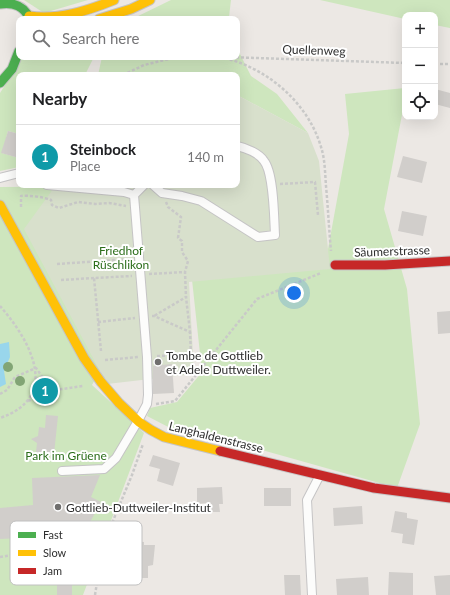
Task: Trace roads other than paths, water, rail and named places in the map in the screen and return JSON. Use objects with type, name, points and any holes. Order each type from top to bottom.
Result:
[{"type":"main road","points":[[60,16],[114,0]]},
{"type":"main road","points":[[108,16],[125,11],[150,0]]},
{"type":"main road","points":[[1,3],[16,2],[24,9],[28,16]]},
{"type":"main road","points":[[10,73],[8,54],[16,48]]},
{"type":"main road","points":[[0,83],[10,73],[16,60]]},
{"type":"main road","name":"Langhaldenstrasse","points":[[0,205],[84,358],[99,381],[116,401],[148,429],[164,437],[374,488],[450,498]]},
{"type":"main road","name":"Säumerstrasse","points":[[335,265],[385,265],[450,261]]},
{"type":"lane","points":[[156,188],[162,193],[201,201],[258,237],[275,235],[270,174],[265,161],[256,154],[240,147]]},
{"type":"lane","points":[[0,178],[16,174]]},
{"type":"lane","points":[[79,188],[124,192],[134,195]]},
{"type":"lane","points":[[62,471],[104,469],[116,458],[147,404],[147,357],[134,195],[141,188]]},
{"type":"lane","points":[[312,595],[306,500],[320,475]]},
{"type":"water","points":[[9,342],[10,357],[4,371],[6,384],[0,387],[0,344]]},
{"type":"place","name":"Tombe de Gottlieb et Adele Duttweiler.","points":[[158,362]]},
{"type":"place","name":"Steinbock","points":[[45,391]]},
{"type":"place","name":"Gottlieb-Duttweiler-Institut","points":[[58,507]]},
{"type":"park label","name":"Friedhof Rüschlikon","points":[[121,257]]},
{"type":"park label","name":"Park im Grüene","points":[[66,455]]}]
